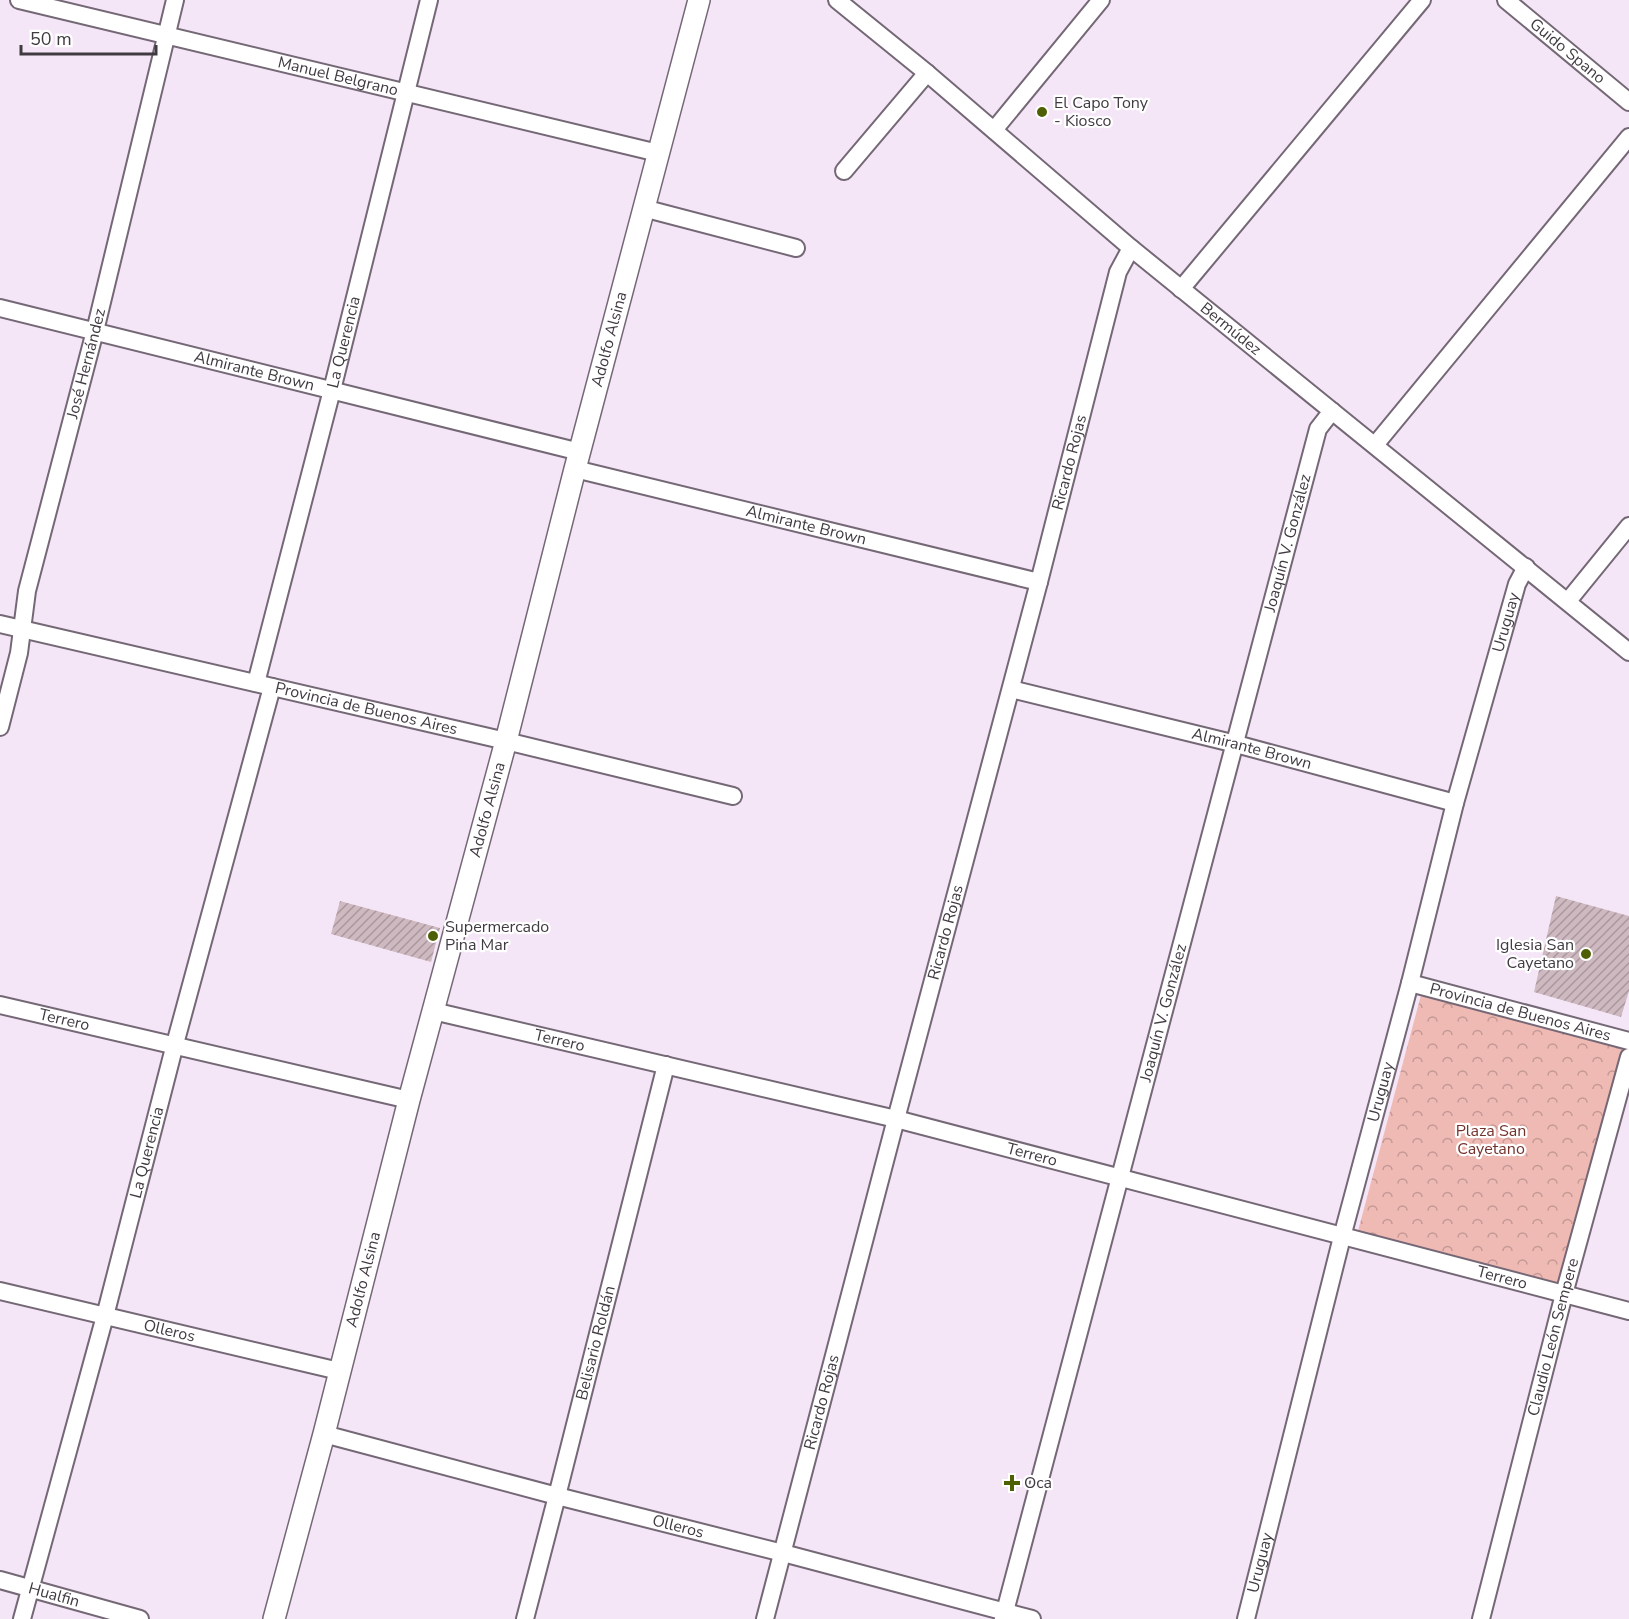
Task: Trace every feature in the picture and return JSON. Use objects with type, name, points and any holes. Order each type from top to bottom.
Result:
[{"type":"street","name":"Manuel Belgrano","points":[[19,0],[658,153]]},
{"type":"street","name":"José Hernández","points":[[0,727],[19,653],[27,591],[95,331],[175,0]]},
{"type":"street","name":"La Querencia","points":[[22,1619],[105,1316],[175,1044],[264,685],[332,390],[429,0]]},
{"type":"street","name":"Adolfo Alsina","points":[[274,1619],[699,0]]},
{"type":"street","name":"Bermúdez","points":[[837,0],[927,73],[1131,248],[1629,652]]},
{"type":"street","points":[[993,130],[1101,0]]},
{"type":"street","points":[[1181,288],[1422,0]]},
{"type":"street","name":"Guido Spano","points":[[1506,0],[1629,102]]},
{"type":"street","points":[[844,171],[927,73]]},
{"type":"street","points":[[1375,445],[1629,137]]},
{"type":"street","points":[[643,208],[796,248]]},
{"type":"street","name":"Ricardo Rojas","points":[[765,1619],[1011,689],[1118,272],[1131,248]]},
{"type":"street","name":"Almirante Brown","points":[[0,308],[332,390],[577,460],[1039,582]]},
{"type":"street","name":"Joaquín V. González","points":[[1004,1615],[1318,429],[1332,411]]},
{"type":"street","points":[[1568,601],[1629,526]]},
{"type":"street","name":"Uruguay","points":[[1246,1619],[1455,803],[1517,584],[1526,567]]},
{"type":"street","name":"Provincia de Buenos Aires","points":[[0,624],[733,796]]},
{"type":"street","name":"Almirante Brown","points":[[1011,689],[1236,744],[1455,803]]},
{"type":"street","name":"Provincia de Buenos Aires","points":[[1410,983],[1629,1041]]},
{"type":"street","name":"Terrero","points":[[0,1005],[409,1100]]},
{"type":"street","name":"Terrero","points":[[433,1011],[896,1119],[1629,1311]]},
{"type":"street","name":"Claudio León Sempere","points":[[1481,1619],[1564,1294],[1629,1057]]},
{"type":"street","name":"Belisario Roldán","points":[[525,1619],[666,1065]]},
{"type":"street","name":"Olleros","points":[[0,1291],[339,1371]]},
{"type":"street","name":"Olleros","points":[[324,1434],[557,1496],[783,1552],[1004,1615],[1032,1619]]},
{"type":"street","name":"Hualfin","points":[[0,1581],[140,1619]]},
{"type":"green space","name":"Plaza San Cayetano","points":[[1421,995],[1624,1048],[1561,1285],[1358,1231]]},
{"type":"building","name":"Iglesia San Cayetano","points":[[1556,896],[1629,916],[1629,991],[1621,1017],[1534,992]]},
{"type":"building","points":[[340,901],[440,928],[431,962],[331,934]]},
{"type":"place","name":"El Capo Tony - Kiosco","points":[[1042,112]]},
{"type":"place","name":"Supermercado Pina Mar","points":[[433,936]]},
{"type":"place","name":"Iglesia San Cayetano","points":[[1586,954]]},
{"type":"place","name":"Oca","points":[[1012,1483]]}]
